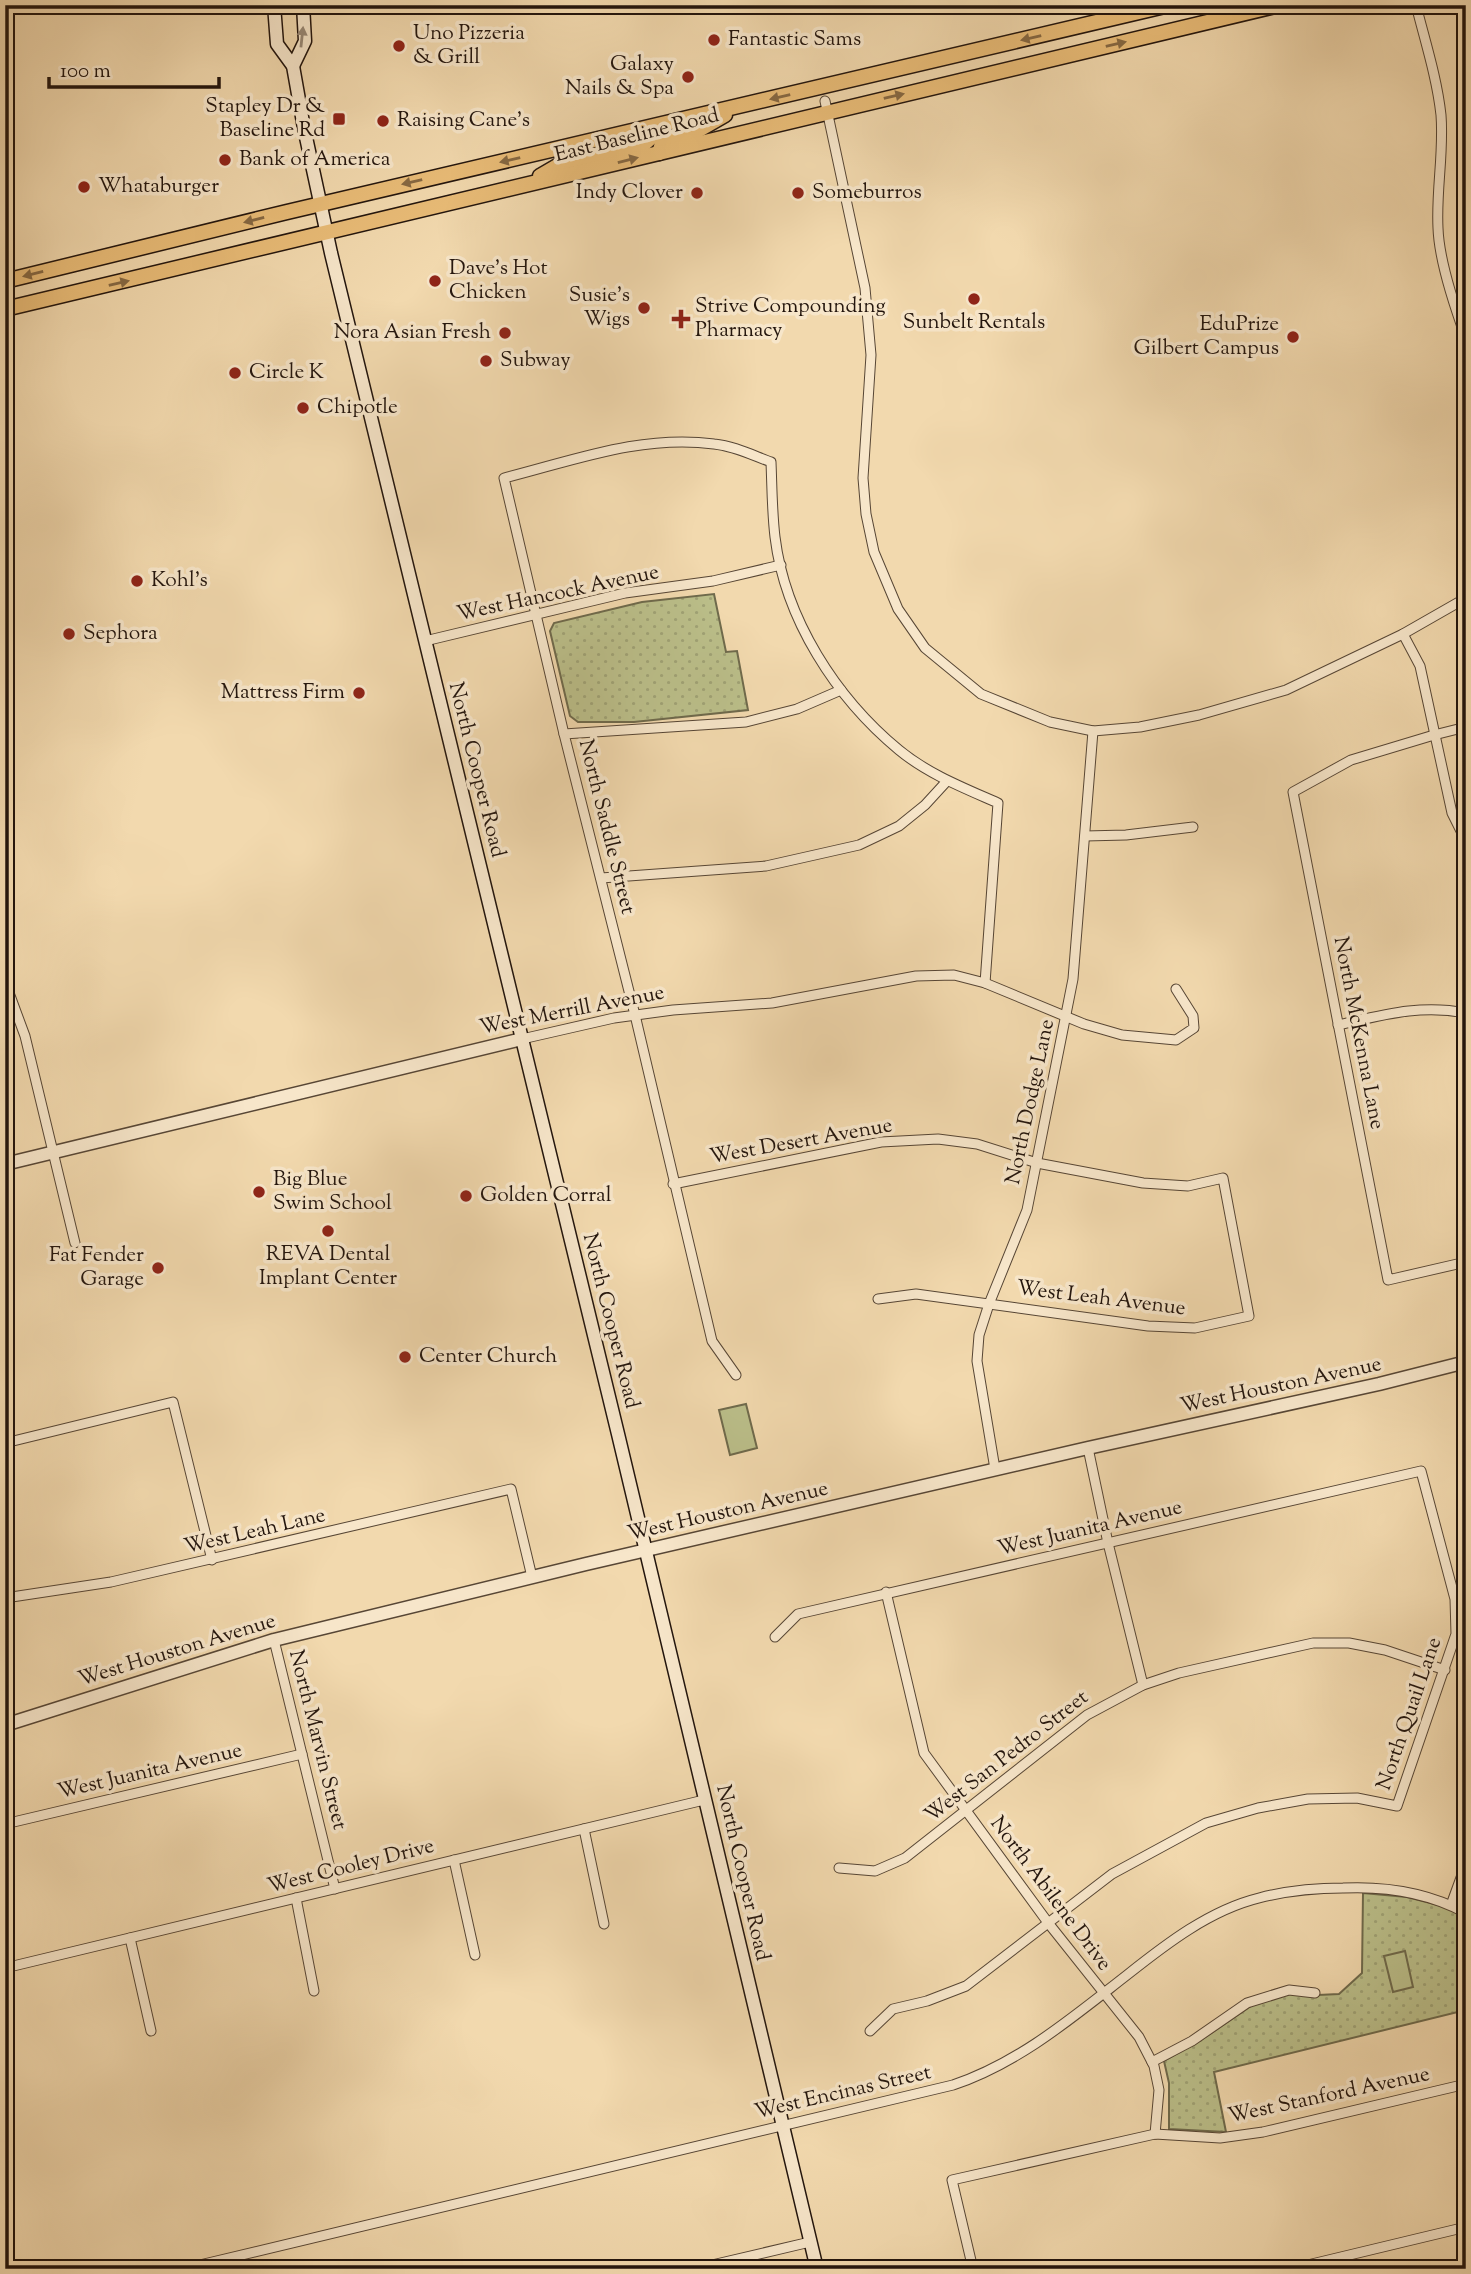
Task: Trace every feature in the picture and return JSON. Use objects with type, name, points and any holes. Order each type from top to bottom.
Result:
[{"type":"main road","points":[[274,5],[277,44],[293,66],[305,41],[303,5]]},
{"type":"main road","name":"East Baseline Road","points":[[5,281],[320,204],[1169,5]]},
{"type":"main road","name":"East Baseline Road","points":[[5,309],[325,226],[523,185],[659,153],[827,106],[1279,5]]},
{"type":"main road","name":"North Cooper Road","points":[[293,66],[325,226],[817,2269]]},
{"type":"main road","points":[[659,153],[663,140],[699,130],[738,107]]},
{"type":"main road","points":[[523,185],[564,162],[645,143],[653,136],[653,127]]},
{"type":"main road","name":"West Merrill Avenue","points":[[5,1164],[522,1039]]},
{"type":"main road","name":"West Houston Avenue","points":[[5,1725],[274,1640],[645,1550],[1466,1362]]},
{"type":"street","points":[[1416,5],[1441,114],[1437,232],[1466,338]]},
{"type":"street","points":[[827,106],[865,288],[871,355],[863,478],[866,514],[874,552],[898,609],[925,648],[981,694],[1050,722],[1093,732],[1140,727],[1199,715],[1286,690],[1403,634],[1466,598]]},
{"type":"street","name":"North Saddle Street","points":[[736,1375],[712,1341],[504,478],[638,444],[715,444],[741,450],[771,462],[775,537],[781,565]]},
{"type":"street","points":[[781,565],[789,594],[803,627],[841,690],[900,751],[947,781],[998,803],[985,983]]},
{"type":"street","name":"West Hancock Avenue","points":[[425,641],[625,593],[713,581],[781,565]]},
{"type":"street","points":[[1403,634],[1420,666],[1452,813],[1466,841]]},
{"type":"street","points":[[564,734],[746,722],[797,709],[841,690]]},
{"type":"street","points":[[1434,735],[1466,727]]},
{"type":"street","name":"North Dodge Lane","points":[[995,1469],[977,1361],[979,1335],[1027,1210],[1067,1017],[1073,979],[1093,732]]},
{"type":"street","name":"North McKenna Lane","points":[[1434,735],[1351,760],[1293,792],[1388,1280],[1466,1262]]},
{"type":"street","points":[[601,878],[766,866],[859,845],[899,826],[925,805],[947,781]]},
{"type":"street","points":[[1086,836],[1126,835],[1194,827]]},
{"type":"street","name":"West Merrill Avenue","points":[[522,1039],[635,1015],[772,1003],[916,976],[954,975],[985,983],[1067,1017],[1122,1035],[1176,1040],[1194,1028],[1193,1016],[1176,989]]},
{"type":"street","points":[[5,982],[25,1036],[75,1243]]},
{"type":"street","points":[[1338,1025],[1403,1010],[1443,1009],[1466,1013]]},
{"type":"street","name":"West Desert Avenue","points":[[673,1184],[881,1142],[938,1139],[977,1144],[1037,1163],[1143,1183],[1188,1186],[1223,1178],[1249,1315]]},
{"type":"street","name":"West Leah Avenue","points":[[878,1299],[916,1294],[1148,1326],[1195,1328],[1249,1315]]},
{"type":"street","points":[[5,1443],[173,1402],[212,1560]]},
{"type":"street","points":[[1088,1448],[1143,1685]]},
{"type":"street","name":"West Juanita Avenue","points":[[775,1637],[798,1614],[1421,1471]]},
{"type":"street","name":"North Quail Lane","points":[[1049,1924],[1112,1874],[1206,1822],[1258,1808],[1308,1799],[1357,1798],[1397,1806],[1456,1634],[1455,1599],[1421,1471]]},
{"type":"street","name":"West Leah Lane","points":[[5,1598],[111,1582],[511,1489],[532,1577]]},
{"type":"street","name":"North Abilene Drive","points":[[886,1592],[924,1753],[1049,1924],[1139,2037],[1152,2062],[1160,2090],[1155,2134]]},
{"type":"street","name":"North Marvin Street","points":[[274,1640],[335,1889]]},
{"type":"street","name":"West San Pedro Street","points":[[839,1868],[875,1871],[905,1858],[1087,1715],[1143,1685],[1179,1673],[1313,1643],[1349,1643],[1385,1650],[1445,1670]]},
{"type":"street","name":"West Juanita Avenue","points":[[5,1824],[302,1754]]},
{"type":"street","name":"West Cooley Drive","points":[[5,1968],[704,1800]]},
{"type":"street","points":[[584,1829],[604,1924]]},
{"type":"street","points":[[454,1860],[475,1955]]},
{"type":"street","points":[[1451,1905],[1466,1864]]},
{"type":"street","name":"West Encinas Street","points":[[183,2269],[979,2077],[1067,2022],[1167,1943],[1212,1917],[1257,1899],[1312,1889],[1361,1887],[1406,1891],[1451,1905],[1466,1913]]},
{"type":"street","points":[[296,1898],[314,1991]]},
{"type":"street","points":[[870,2031],[893,2009],[927,2001],[966,1986],[1049,1924]]},
{"type":"street","points":[[130,1938],[151,2031]]},
{"type":"street","points":[[1152,2062],[1192,2041],[1247,2003],[1289,1990],[1315,1993]]},
{"type":"street","name":"West Stanford Avenue","points":[[973,2269],[952,2180],[1155,2134],[1220,2138],[1263,2132],[1466,2084]]},
{"type":"street","points":[[1291,2269],[1466,2227]]},
{"type":"street","points":[[695,2269],[810,2242]]},
{"type":"green space","points":[[714,594],[726,652],[737,651],[748,710],[634,722],[578,722],[570,716],[550,631],[554,623],[642,602]]},
{"type":"green space","points":[[746,1404],[757,1448],[730,1455],[719,1410]]},
{"type":"green space","points":[[1466,1854],[1466,2010],[1214,2072],[1226,2132],[1169,2129],[1169,2083],[1164,2061],[1254,2004],[1294,1991],[1318,1995],[1339,1994],[1362,1973],[1363,1893],[1407,1897],[1446,1907]]},
{"type":"green space","points":[[1405,1951],[1413,1987],[1393,1992],[1384,1956]]},
{"type":"place","name":"Fantastic Sams","points":[[714,40]]},
{"type":"place","name":"Uno Pizzeria & Grill","points":[[399,46]]},
{"type":"place","name":"Galaxy Nails & Spa","points":[[688,77]]},
{"type":"place","name":"Stapley Dr & Baseline Rd","points":[[339,119]]},
{"type":"place","name":"Raising Cane's","points":[[383,121]]},
{"type":"place","name":"Bank of America","points":[[225,160]]},
{"type":"place","name":"Whataburger","points":[[84,187]]},
{"type":"place","name":"Indy Clover","points":[[697,193]]},
{"type":"place","name":"Someburros","points":[[798,193]]},
{"type":"place","name":"Dave's Hot Chicken","points":[[435,281]]},
{"type":"place","name":"Sunbelt Rentals","points":[[974,299]]},
{"type":"place","name":"Susie's Wigs","points":[[644,308]]},
{"type":"place","name":"Strive Compounding Pharmacy","points":[[681,319]]},
{"type":"place","name":"Nora Asian Fresh","points":[[505,333]]},
{"type":"place","name":"EduPrize Gilbert Campus","points":[[1293,337]]},
{"type":"place","name":"Subway","points":[[486,361]]},
{"type":"place","name":"Circle K","points":[[235,373]]},
{"type":"place","name":"Chipotle","points":[[303,408]]},
{"type":"place","name":"Kohl's","points":[[137,581]]},
{"type":"place","name":"Sephora","points":[[69,634]]},
{"type":"place","name":"Mattress Firm","points":[[359,693]]},
{"type":"place","name":"Big Blue Swim School","points":[[259,1192]]},
{"type":"place","name":"Golden Corral","points":[[466,1196]]},
{"type":"place","name":"REVA Dental Implant Center","points":[[328,1231]]},
{"type":"place","name":"Fat Fender Garage","points":[[158,1268]]},
{"type":"place","name":"Center Church","points":[[405,1357]]}]
